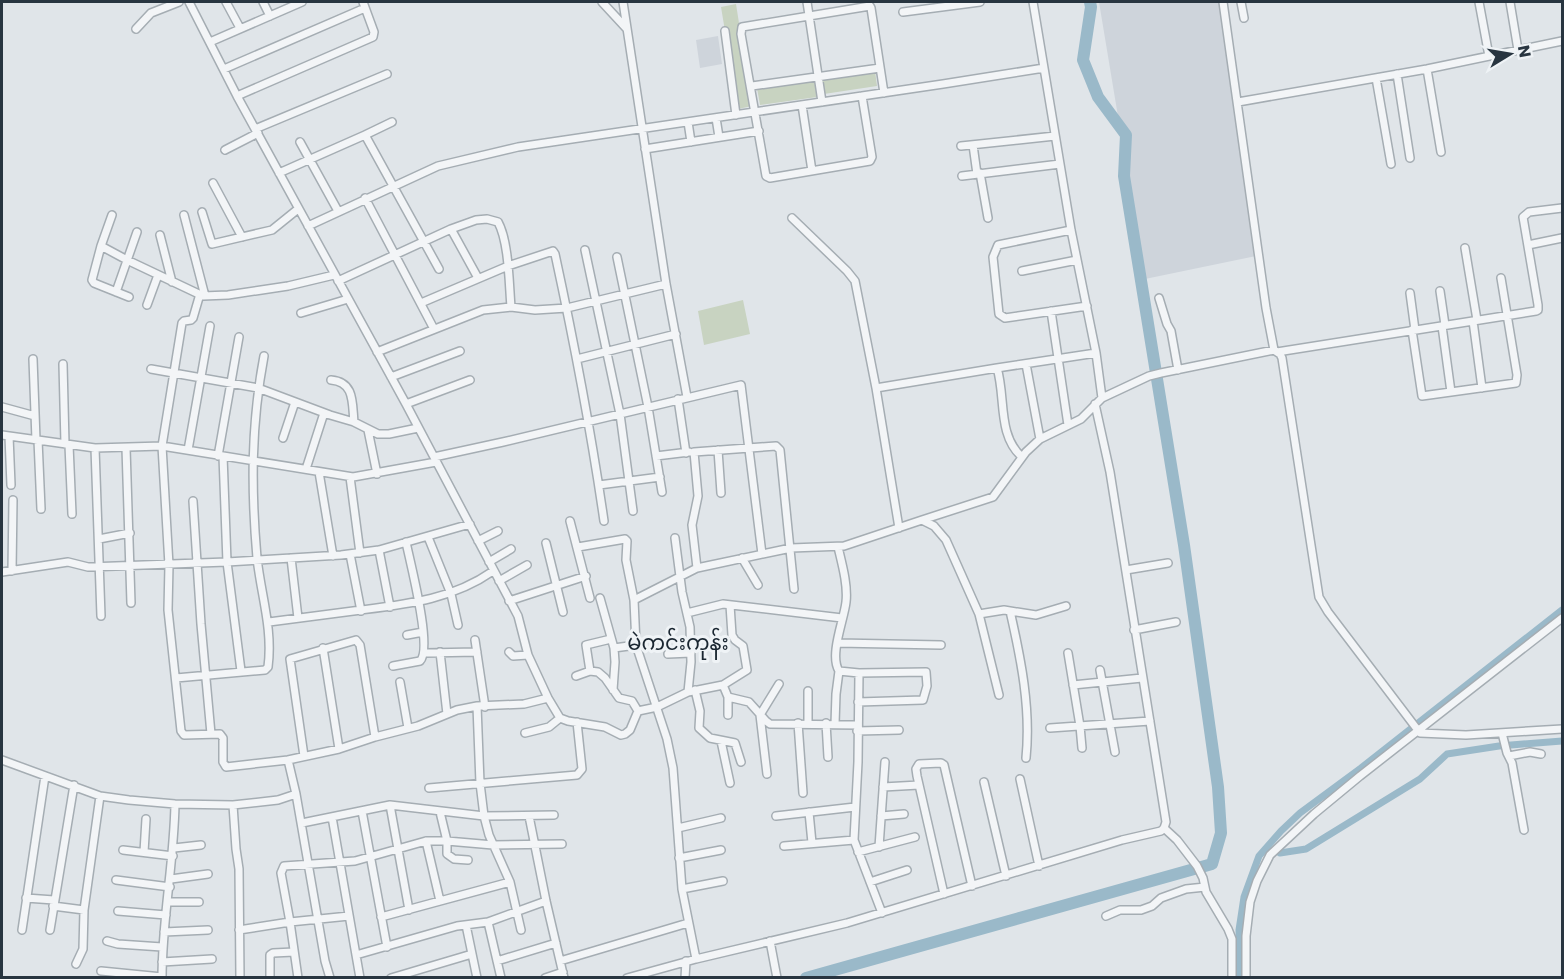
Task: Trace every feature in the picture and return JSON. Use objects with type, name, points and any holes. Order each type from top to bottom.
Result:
[{"type":"street","points":[[136,30],[151,13],[179,2]]},
{"type":"street","points":[[189,2],[237,96],[406,404],[518,616],[528,655],[560,718],[605,727],[621,735],[630,730],[638,711]]},
{"type":"street","points":[[226,2],[240,28]]},
{"type":"street","points":[[263,2],[270,16]]},
{"type":"street","points":[[210,42],[270,16],[288,4],[302,2]]},
{"type":"street","points":[[602,2],[627,29]]},
{"type":"street","points":[[623,2],[666,284],[687,398]]},
{"type":"street","points":[[807,2],[822,102]]},
{"type":"street","points":[[903,12],[980,2]]},
{"type":"street","points":[[1033,2],[1071,230],[1096,353],[1102,398]]},
{"type":"street","points":[[1223,2],[1260,265],[1275,351],[1282,358],[1284,369],[1319,597],[1415,728],[1423,734],[1503,736],[1563,729]]},
{"type":"street","points":[[1241,2],[1244,18]]},
{"type":"street","points":[[1479,2],[1489,56]]},
{"type":"street","points":[[1510,2],[1518,50]]},
{"type":"street","points":[[224,69],[364,5],[374,32],[373,37],[237,96]]},
{"type":"street","points":[[862,96],[872,157],[870,161],[770,178],[766,176],[752,86],[741,34],[742,27],[870,6],[884,93]]},
{"type":"street","points":[[725,30],[736,115]]},
{"type":"street","points":[[1238,102],[1426,69],[1563,41]]},
{"type":"street","points":[[752,86],[880,68]]},
{"type":"street","points":[[308,226],[393,185],[444,164],[507,149],[1044,68]]},
{"type":"street","points":[[1426,69],[1441,152]]},
{"type":"street","points":[[225,150],[256,131],[387,74]]},
{"type":"street","points":[[1397,74],[1410,158]]},
{"type":"street","points":[[1376,78],[1391,164]]},
{"type":"street","points":[[802,105],[812,171]]},
{"type":"street","points":[[716,118],[719,137]]},
{"type":"street","points":[[279,173],[392,122]]},
{"type":"street","points":[[688,122],[691,142]]},
{"type":"street","points":[[645,149],[759,131]]},
{"type":"street","points":[[365,135],[439,269]]},
{"type":"street","points":[[961,146],[1055,136]]},
{"type":"street","points":[[300,142],[338,211]]},
{"type":"street","points":[[973,145],[988,218]]},
{"type":"street","points":[[962,176],[1060,164]]},
{"type":"street","points":[[213,183],[242,237]]},
{"type":"street","points":[[365,198],[434,329]]},
{"type":"street","points":[[634,600],[697,568],[791,548],[838,547],[993,497],[1022,457],[1040,439],[1085,416],[1102,398],[1149,376],[1275,351],[1538,310],[1523,217],[1525,213],[1563,208]]},
{"type":"street","points":[[201,212],[210,243],[214,244],[272,231],[298,209]]},
{"type":"street","points":[[112,215],[92,280],[129,297]]},
{"type":"street","points":[[183,215],[202,295],[193,318],[182,323],[162,446],[169,565],[168,610],[181,731],[184,735],[220,734],[223,738],[223,757],[226,767],[288,760],[339,749],[408,729],[447,714],[481,706],[524,704],[548,698]]},
{"type":"street","points":[[792,218],[855,281],[876,388],[899,528]]},
{"type":"street","points":[[101,246],[202,295],[228,295],[336,278],[396,255],[451,229],[481,219],[498,222],[501,228],[508,266],[511,307]]},
{"type":"street","points":[[451,229],[478,278]]},
{"type":"street","points":[[1071,230],[998,245],[993,252],[999,314],[1005,318],[1087,306]]},
{"type":"street","points":[[116,292],[137,232]]},
{"type":"street","points":[[160,235],[172,282]]},
{"type":"street","points":[[1528,244],[1563,238]]},
{"type":"street","points":[[1465,248],[1482,388]]},
{"type":"street","points":[[585,250],[620,414],[633,511]]},
{"type":"street","points":[[421,303],[508,266],[553,251],[590,422],[604,520]]},
{"type":"street","points":[[617,257],[648,407],[662,492]]},
{"type":"street","points":[[1022,271],[1077,260]]},
{"type":"street","points":[[147,304],[158,275]]},
{"type":"street","points":[[1410,293],[1421,396],[1514,384],[1517,381],[1501,278]]},
{"type":"street","points":[[377,352],[480,311],[511,307],[535,310],[567,308],[666,284]]},
{"type":"street","points":[[1440,291],[1450,392]]},
{"type":"street","points":[[1160,298],[1171,331],[1178,369]]},
{"type":"street","points":[[301,313],[348,299]]},
{"type":"street","points":[[1051,311],[1068,425]]},
{"type":"street","points":[[188,450],[210,326]]},
{"type":"street","points":[[577,359],[676,334]]},
{"type":"street","points":[[239,338],[221,456],[227,562],[241,671]]},
{"type":"street","points":[[391,377],[460,351]]},
{"type":"street","points":[[876,388],[1096,353]]},
{"type":"street","points":[[176,678],[265,670],[268,667],[271,639],[258,560],[252,460],[258,388],[264,356]]},
{"type":"street","points":[[33,359],[41,509]]},
{"type":"street","points":[[63,364],[72,514]]},
{"type":"street","points":[[1026,364],[1040,439]]},
{"type":"street","points":[[997,368],[1010,444],[1022,457]]},
{"type":"street","points":[[151,369],[258,388],[354,422],[378,434],[418,428]]},
{"type":"street","points":[[331,380],[343,382],[347,386],[351,397],[354,422]]},
{"type":"street","points":[[406,404],[470,380]]},
{"type":"street","points":[[11,485],[5,435],[95,448],[162,446],[350,477],[376,474],[741,385],[762,554]]},
{"type":"street","points":[[678,399],[698,496],[692,525],[697,568]]},
{"type":"street","points":[[283,438],[295,402]]},
{"type":"street","points":[[627,978],[686,961],[847,923],[1122,840],[1161,831],[1164,828],[1166,822],[1126,570],[1108,462],[1095,404]]},
{"type":"street","points":[[2,407],[35,416]]},
{"type":"street","points":[[306,469],[324,413]]},
{"type":"street","points":[[368,430],[376,474]]},
{"type":"street","points":[[656,456],[776,446],[780,450],[794,589]]},
{"type":"street","points":[[95,448],[101,616]]},
{"type":"street","points":[[126,448],[131,603]]},
{"type":"street","points":[[718,450],[721,493]]},
{"type":"street","points":[[319,472],[333,556]]},
{"type":"street","points":[[350,477],[360,553]]},
{"type":"street","points":[[599,485],[660,477]]},
{"type":"street","points":[[12,571],[13,500]]},
{"type":"street","points":[[193,501],[196,563],[212,734]]},
{"type":"street","points":[[922,520],[934,526],[946,540],[979,614],[999,694]]},
{"type":"street","points":[[570,521],[590,598]]},
{"type":"street","points":[[2,572],[68,562],[82,567],[100,567],[333,556],[379,550],[470,524]]},
{"type":"street","points":[[478,541],[498,531]]},
{"type":"street","points":[[99,539],[130,533]]},
{"type":"street","points":[[428,537],[451,594],[458,625]]},
{"type":"street","points":[[675,538],[691,634],[692,691],[700,711],[699,728],[710,738],[735,743],[741,762]]},
{"type":"street","points":[[578,547],[626,540],[626,560],[634,600],[636,645],[667,739],[673,768],[682,889],[696,959]]},
{"type":"street","points":[[393,666],[420,661],[425,653],[419,603],[406,542]]},
{"type":"street","points":[[546,543],[563,612]]},
{"type":"street","points":[[836,724],[839,671],[836,659],[847,601],[838,547]]},
{"type":"street","points":[[489,562],[511,549]]},
{"type":"street","points":[[379,550],[390,607]]},
{"type":"street","points":[[350,554],[361,610]]},
{"type":"street","points":[[291,558],[298,618]]},
{"type":"street","points":[[742,558],[758,585]]},
{"type":"street","points":[[1126,570],[1168,563]]},
{"type":"street","points":[[499,581],[527,566]]},
{"type":"street","points":[[269,622],[419,603],[451,594],[478,582],[493,571]]},
{"type":"street","points":[[509,601],[586,576]]},
{"type":"street","points":[[600,598],[614,648],[613,690]]},
{"type":"street","points":[[687,613],[709,607],[730,605],[842,618]]},
{"type":"street","points":[[638,711],[657,707],[692,691],[723,685],[746,671],[748,668],[742,646],[732,635],[730,605]]},
{"type":"street","points":[[979,614],[1010,611],[1036,615],[1066,606]]},
{"type":"street","points":[[1010,611],[1021,660],[1028,731],[1026,759]]},
{"type":"street","points":[[1246,978],[1245,955],[1250,902],[1257,880],[1270,855],[1314,814],[1415,728],[1451,704],[1563,618]]},
{"type":"street","points":[[1134,630],[1176,622]]},
{"type":"street","points":[[406,634],[423,632]]},
{"type":"street","points":[[590,671],[586,645],[611,639]]},
{"type":"street","points":[[475,640],[481,706],[480,783],[484,816],[493,845],[510,882],[521,930]]},
{"type":"street","points":[[304,756],[290,659],[323,648],[358,641],[375,737]]},
{"type":"street","points":[[838,643],[941,645]]},
{"type":"street","points":[[614,648],[636,645]]},
{"type":"street","points":[[323,648],[339,749]]},
{"type":"street","points":[[440,652],[447,714]]},
{"type":"street","points":[[425,653],[477,652]]},
{"type":"street","points":[[508,652],[513,656],[528,655]]},
{"type":"street","points":[[668,654],[691,653]]},
{"type":"street","points":[[1068,653],[1082,748]]},
{"type":"street","points":[[1100,670],[1115,752]]},
{"type":"street","points":[[576,676],[590,671],[598,672],[619,698],[632,701],[638,711]]},
{"type":"street","points":[[839,671],[926,672],[927,686],[924,697],[919,700],[858,702]]},
{"type":"street","points":[[859,673],[854,840],[882,913]]},
{"type":"street","points":[[1073,685],[1142,678]]},
{"type":"street","points":[[400,682],[408,729]]},
{"type":"street","points":[[766,774],[760,715],[779,684]]},
{"type":"street","points":[[723,685],[728,697],[728,715]]},
{"type":"street","points":[[807,691],[808,723]]},
{"type":"street","points":[[728,697],[749,702],[770,724],[826,723],[858,728],[899,730]]},
{"type":"street","points":[[525,733],[549,727],[560,718]]},
{"type":"street","points":[[429,788],[577,776],[582,769],[582,722]]},
{"type":"street","points":[[1050,728],[1150,722]]},
{"type":"street","points":[[798,723],[803,793]]},
{"type":"street","points":[[826,723],[828,757]]},
{"type":"street","points":[[1503,736],[1512,763],[1524,830]]},
{"type":"street","points":[[721,741],[730,783]]},
{"type":"street","points":[[1508,754],[1530,752],[1540,754]]},
{"type":"street","points":[[2,760],[100,796],[175,804],[233,805],[278,800],[296,794]]},
{"type":"street","points":[[288,760],[302,823],[325,961],[330,978]]},
{"type":"street","points":[[879,847],[885,762]]},
{"type":"street","points":[[944,894],[919,785],[916,769],[919,764],[941,763],[944,765],[972,886]]},
{"type":"street","points":[[22,930],[45,776]]},
{"type":"street","points":[[1020,779],[1039,866]]},
{"type":"street","points":[[984,782],[1006,876]]},
{"type":"street","points":[[50,930],[74,785]]},
{"type":"street","points":[[883,787],[919,785]]},
{"type":"street","points":[[76,964],[83,949],[84,910],[100,796]]},
{"type":"street","points":[[101,971],[162,977],[162,946],[173,852],[175,804]]},
{"type":"street","points":[[233,805],[239,869],[240,978]]},
{"type":"street","points":[[302,823],[390,805],[484,816],[554,815]]},
{"type":"street","points":[[390,805],[409,910]]},
{"type":"street","points":[[776,816],[855,807]]},
{"type":"street","points":[[362,811],[387,947]]},
{"type":"street","points":[[440,812],[447,841],[447,855],[468,860]]},
{"type":"street","points":[[809,812],[812,843]]},
{"type":"street","points":[[881,816],[904,814]]},
{"type":"street","points":[[529,816],[564,975],[545,978]]},
{"type":"street","points":[[332,817],[360,978]]},
{"type":"street","points":[[678,828],[721,818]]},
{"type":"street","points":[[144,852],[146,819]]},
{"type":"street","points":[[1164,828],[1177,840],[1197,866],[1205,887],[1230,934],[1232,978]]},
{"type":"street","points":[[858,852],[915,837]]},
{"type":"street","points":[[784,846],[854,840]]},
{"type":"street","points":[[426,841],[440,901]]},
{"type":"street","points":[[298,978],[281,869],[284,866],[340,863],[426,841],[493,845],[562,844]]},
{"type":"street","points":[[123,850],[173,852],[201,845]]},
{"type":"street","points":[[680,858],[721,850]]},
{"type":"street","points":[[870,882],[907,870]]},
{"type":"street","points":[[116,880],[170,883],[208,874]]},
{"type":"street","points":[[682,889],[723,881]]},
{"type":"street","points":[[381,917],[510,882]]},
{"type":"street","points":[[1106,916],[1120,910],[1141,910],[1152,906],[1161,898],[1186,889],[1205,887]]},
{"type":"street","points":[[26,898],[84,910]]},
{"type":"street","points":[[356,955],[466,925],[488,922],[546,901]]},
{"type":"street","points":[[168,902],[199,902]]},
{"type":"street","points":[[118,911],[166,915]]},
{"type":"street","points":[[239,930],[349,915]]},
{"type":"street","points":[[488,922],[501,978]]},
{"type":"street","points":[[560,961],[688,923]]},
{"type":"street","points":[[466,925],[477,978]]},
{"type":"street","points":[[164,932],[208,930]]},
{"type":"street","points":[[107,941],[118,944],[162,946]]},
{"type":"street","points":[[770,941],[777,978]]},
{"type":"street","points":[[497,961],[556,943]]},
{"type":"street","points":[[270,978],[270,955],[294,952]]},
{"type":"street","points":[[391,978],[472,954]]},
{"type":"street","points":[[162,962],[212,959]]},
{"type":"street","points":[[685,978],[686,961]]},
{"type":"shaded area","points":[[1099,2],[1219,2],[1256,256],[1145,279]]},
{"type":"shaded area","points":[[718,36],[722,64],[700,68],[696,40]]},
{"type":"green space","points":[[736,4],[752,106],[738,109],[721,7]]},
{"type":"green space","points":[[875,71],[877,86],[824,94],[821,79]]},
{"type":"green space","points":[[814,80],[817,97],[760,105],[757,88]]},
{"type":"green space","points":[[743,300],[750,334],[704,345],[698,311]]},
{"type":"waterway","points":[[806,978],[1212,864],[1221,833],[1218,787],[1184,545],[1124,176],[1126,135],[1098,97],[1083,60],[1090,2]]},
{"type":"waterway","points":[[1240,978],[1239,930],[1244,897],[1259,856],[1300,813],[1562,610]]},
{"type":"waterway","points":[[1280,853],[1306,849],[1420,779],[1447,754],[1499,746],[1562,741]]},
{"type":"district","name":"မဲကင်းကုန်း","points":[[678,643]]}]
